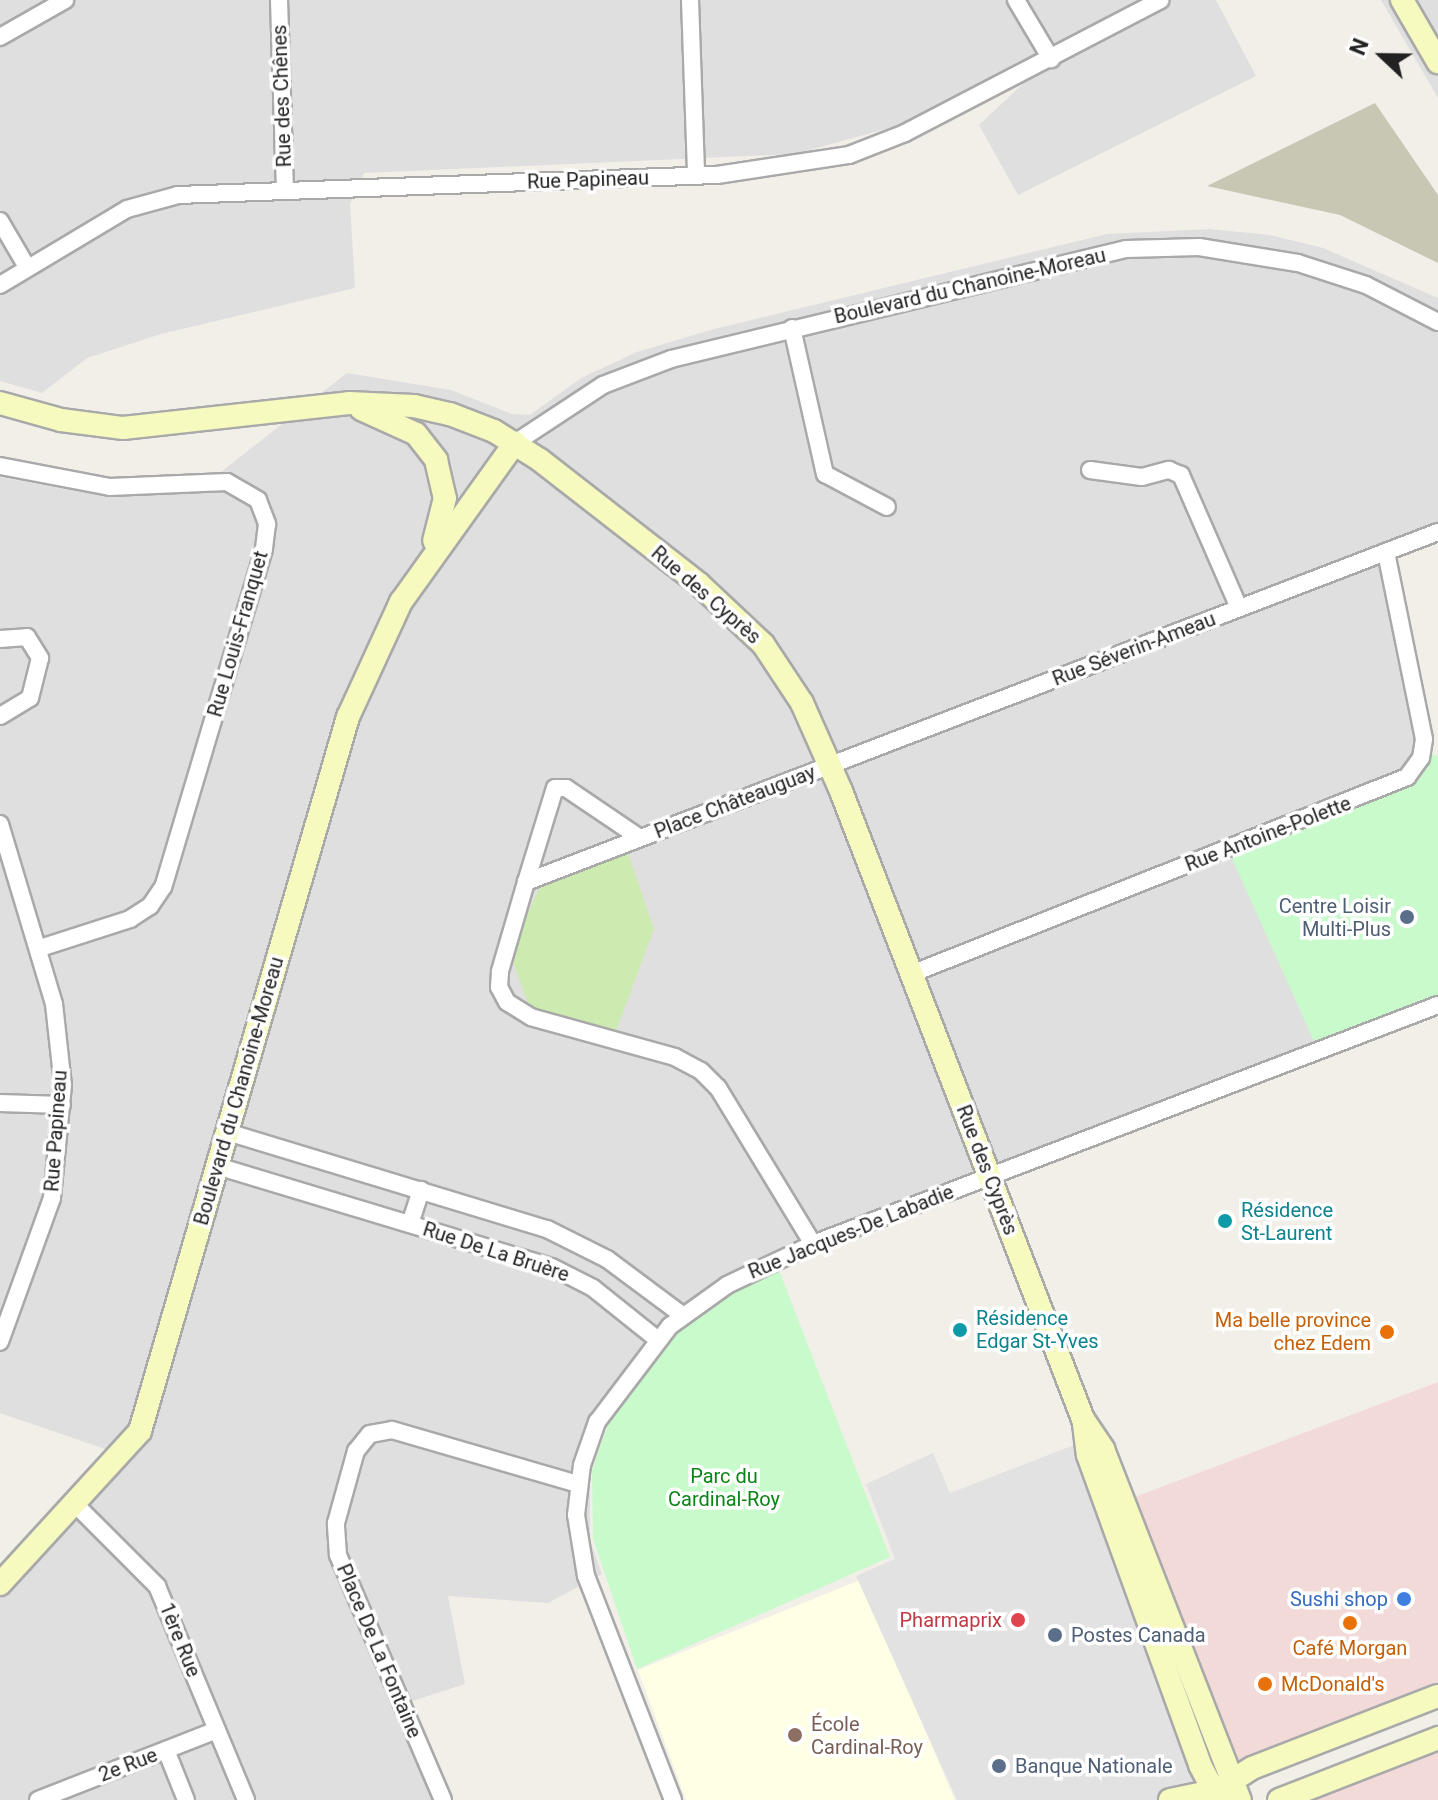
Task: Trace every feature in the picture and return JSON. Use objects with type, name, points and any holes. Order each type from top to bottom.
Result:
[{"type":"street","points":[[0,37],[65,0]]},
{"type":"street","name":"Rue des Chênes","points":[[279,0],[285,191]]},
{"type":"street","points":[[690,0],[696,176]]},
{"type":"street","points":[[1016,0],[1051,59]]},
{"type":"street","name":"Rue Papineau","points":[[0,285],[115,215],[152,201],[285,191],[696,176],[790,167],[859,152],[1051,59],[1160,0]]},
{"type":"street","points":[[1402,0],[1438,62]]},
{"type":"street","points":[[0,221],[27,267]]},
{"type":"street","name":"Boulevard du Chanoine-Moreau","points":[[515,443],[554,414],[626,375],[792,328],[1088,256],[1179,247],[1254,254],[1314,267],[1375,289],[1438,322]]},
{"type":"street","points":[[792,328],[825,474],[887,507]]},
{"type":"street","name":"Rue des Cyprès","points":[[0,403],[61,420],[144,428],[349,403],[437,410],[515,443],[699,584],[754,634],[791,683],[830,766],[1083,1419],[1088,1455],[1200,1765],[1227,1793]]},
{"type":"street","points":[[349,403],[409,430],[436,460],[445,498],[426,565]]},
{"type":"street","points":[[426,565],[515,443]]},
{"type":"street","name":"Rue Louis-Franquet","points":[[0,466],[110,487],[227,482],[258,500],[267,524],[163,887],[150,906],[130,919],[40,948]]},
{"type":"street","points":[[1090,470],[1142,477],[1169,470],[1181,475],[1239,608]]},
{"type":"street","name":"Rue Séverin-Ameau","points":[[830,766],[1438,532]]},
{"type":"street","name":"Rue Antoine-Polette","points":[[911,974],[1407,777],[1421,758],[1424,739],[1386,552]]},
{"type":"street","name":"Boulevard du Chanoine-Moreau","points":[[0,1584],[76,1505],[140,1431],[348,717],[388,625],[426,565]]},
{"type":"street","points":[[0,639],[27,637],[40,658],[30,698],[0,716]]},
{"type":"street","name":"Place Châteauguay","points":[[526,882],[830,766]]},
{"type":"street","name":"Place Châteauguay","points":[[640,838],[566,788],[557,787],[549,795],[500,971],[499,987],[507,1002],[531,1017],[675,1057],[701,1071],[718,1088],[813,1244]]},
{"type":"street","name":"Rue Papineau","points":[[0,824],[40,948],[58,1029],[62,1105],[52,1198],[0,1342]]},
{"type":"street","name":"Rue Jacques-De Labadie","points":[[670,1799],[582,1565],[578,1484],[597,1422],[657,1339],[682,1315],[761,1266],[1438,1005]]},
{"type":"street","points":[[0,1103],[62,1105]]},
{"type":"street","name":"Rue De La Bruère","points":[[227,1132],[421,1190],[579,1243],[682,1315]]},
{"type":"street","name":"Rue De La Bruère","points":[[217,1166],[567,1274],[657,1339]]},
{"type":"street","name":"Rue De La Bruère","points":[[410,1224],[421,1190]]},
{"type":"street","name":"Place De La Fontaine","points":[[443,1800],[338,1555],[336,1523],[356,1451],[370,1434],[392,1430],[578,1484]]},
{"type":"street","name":"1ère Rue","points":[[76,1505],[157,1586],[246,1800]]},
{"type":"street","points":[[1170,1800],[1227,1793],[1252,1768],[1438,1696]]},
{"type":"street","name":"2e Rue","points":[[38,1800],[217,1730]]},
{"type":"street","points":[[1279,1800],[1438,1738]]},
{"type":"street","points":[[166,1750],[186,1800]]},
{"type":"shaded area","points":[[0,0],[1216,0],[1256,76],[1018,195],[979,125],[1026,81],[1019,67],[897,126],[795,154],[364,173],[350,204],[355,288],[161,334],[87,358],[42,393],[0,381]]},
{"type":"shaded area","points":[[1381,0],[1438,0],[1438,98]]},
{"type":"shaded area","points":[[1375,103],[1438,195],[1438,263],[1340,215],[1207,186]]},
{"type":"shaded area","points":[[1209,229],[1270,235],[1323,248],[1438,298],[1438,527],[1383,554],[1425,750],[1317,1048],[808,1242],[610,1411],[590,1470],[590,1540],[602,1574],[548,1603],[448,1596],[465,1684],[397,1706],[439,1800],[0,1800],[0,1568],[111,1451],[0,1413],[0,477],[87,493],[193,494],[347,373],[451,390],[512,414],[530,415],[581,378],[637,352],[714,329],[1107,234]]},
{"type":"shaded area","points":[[1438,1382],[1438,1688],[1159,1800],[1106,1508]]},
{"type":"shaded area","points":[[1100,1435],[1198,1785],[1161,1800],[957,1800],[856,1576],[895,1559],[866,1484],[933,1453],[950,1493]]},
{"type":"shaded area","name":"École Cardinal-Roy","points":[[860,1580],[955,1800],[686,1800],[638,1670]]},
{"type":"shaded area","points":[[1438,1749],[1438,1800],[1306,1800]]},
{"type":"green space","points":[[1425,750],[1438,757],[1438,1004],[1317,1048],[1229,852],[1393,789]]},
{"type":"green space","points":[[626,847],[654,929],[615,1034],[529,1007],[510,953],[546,873]]},
{"type":"green space","name":"Parc du Cardinal-Roy","points":[[777,1265],[890,1557],[637,1669],[593,1539],[592,1470],[612,1413],[665,1328]]},
{"type":"place","name":"Centre Loisir Multi-Plus","points":[[1407,917]]},
{"type":"place","name":"Résidence St-Laurent","points":[[1225,1221]]},
{"type":"place","name":"Résidence Edgar St-Yves","points":[[960,1330]]},
{"type":"place","name":"Ma belle province chez Edem","points":[[1387,1332]]},
{"type":"place","name":"Sushi shop","points":[[1404,1599]]},
{"type":"place","name":"Pharmaprix","points":[[1018,1620]]},
{"type":"place","name":"Café Morgan","points":[[1350,1623]]},
{"type":"place","name":"Postes Canada","points":[[1055,1635]]},
{"type":"place","name":"McDonald's","points":[[1265,1684]]},
{"type":"place","name":"École Cardinal-Roy","points":[[795,1735]]},
{"type":"place","name":"Banque Nationale","points":[[999,1766]]}]
